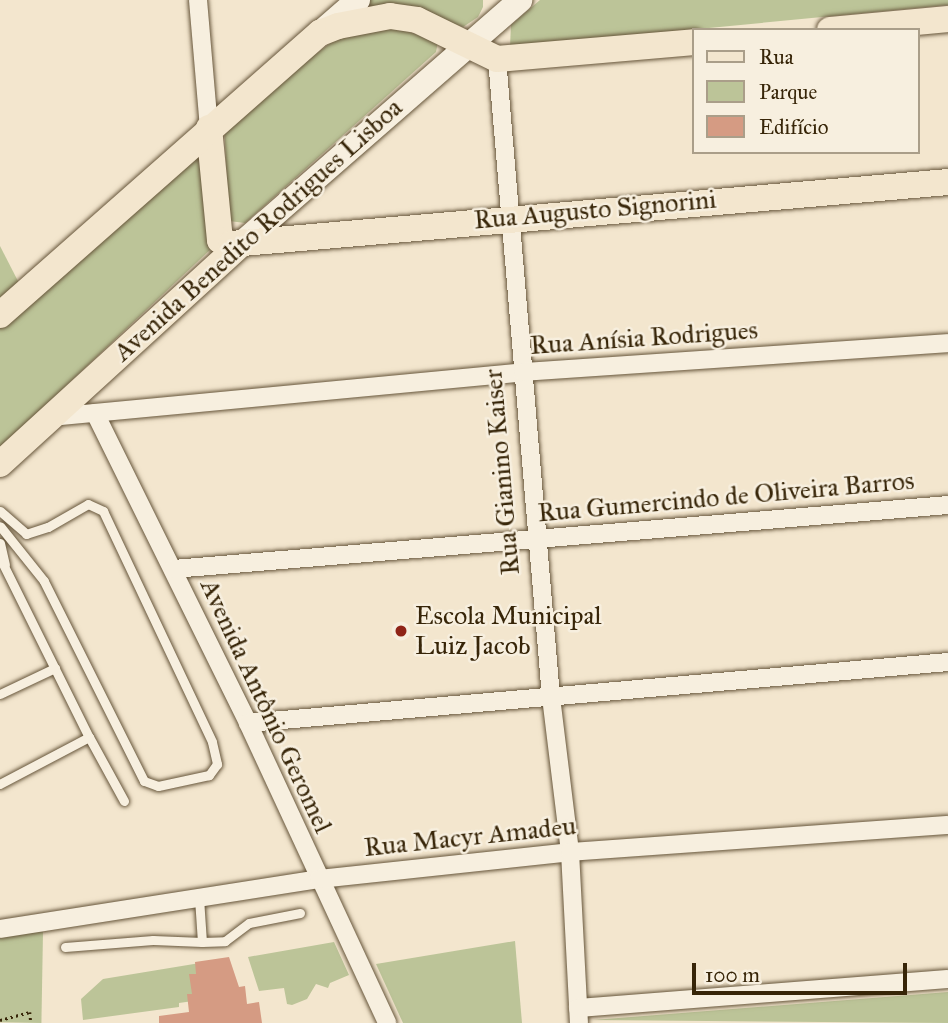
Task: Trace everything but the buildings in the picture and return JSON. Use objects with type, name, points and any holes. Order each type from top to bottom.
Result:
[{"type":"main road","points":[[0,315],[209,128],[358,0]]},
{"type":"main road","name":"Avenida Benedito Rodrigues Lisboa","points":[[0,464],[243,242],[468,44],[493,11],[520,0]]},
{"type":"main road","name":"Rua Gianino Kaiser","points":[[493,11],[497,59]]},
{"type":"main road","points":[[320,33],[362,18],[390,16],[417,20],[497,59],[692,42]]},
{"type":"main road","points":[[851,28],[948,19]]},
{"type":"main road","points":[[209,128],[220,240],[243,242]]},
{"type":"main road","name":"Rua Augusto Signorini","points":[[243,242],[509,217],[948,182]]},
{"type":"street","points":[[198,0],[209,128]]},
{"type":"street","name":"Rua Gianino Kaiser","points":[[497,59],[551,697],[570,852],[578,1015]]},
{"type":"street","name":"Rua Anísia Rodrigues","points":[[51,417],[523,372],[948,343]]},
{"type":"street","name":"Avenida Antônio Geromel","points":[[95,413],[248,723],[387,1023]]},
{"type":"street","name":"Rua Gumercindo de Oliveira Barros","points":[[173,569],[948,505]]},
{"type":"street","points":[[248,723],[948,662]]},
{"type":"street","name":"Rua Macyr Amadeu","points":[[0,929],[319,879],[570,852],[948,825]]},
{"type":"street","points":[[578,1015],[948,979]]},
{"type":"lane","points":[[0,511],[26,534],[88,504],[103,511],[212,741],[218,764],[209,775],[158,786],[144,781],[44,581],[0,526]]},
{"type":"lane","points":[[0,543],[3,569],[124,801]]},
{"type":"lane","points":[[0,694],[55,668]]},
{"type":"lane","points":[[0,784],[89,737]]},
{"type":"lane","points":[[199,898],[202,942]]},
{"type":"lane","points":[[65,947],[153,940],[225,941],[249,923],[300,914]]},
{"type":"path","points":[[0,1020],[30,1012],[31,1023]]},
{"type":"green space","points":[[365,0],[483,0],[483,7],[478,17],[463,27],[390,5],[369,8]]},
{"type":"green space","points":[[540,0],[948,0],[948,5],[510,47],[511,25]]},
{"type":"green space","points":[[396,28],[438,41],[436,52],[245,223],[229,221],[224,122],[336,39]]},
{"type":"green space","points":[[198,152],[212,248],[0,448],[0,324]]},
{"type":"green space","points":[[0,246],[19,283],[0,300]]},
{"type":"green space","points":[[0,931],[43,932],[41,1023],[0,1022]]},
{"type":"green space","points":[[515,941],[522,1023],[403,1023],[376,964]]},
{"type":"green space","points":[[334,942],[349,975],[330,983],[328,988],[316,984],[307,999],[292,1005],[287,1004],[284,988],[259,991],[248,957]]},
{"type":"green space","points":[[200,963],[200,1000],[179,1003],[179,1007],[83,1020],[81,999],[103,979]]},
{"type":"green space","points":[[948,992],[948,1023],[593,1020]]},
{"type":"place","name":"Escola Municipal Luiz Jacob","points":[[401,631]]}]
